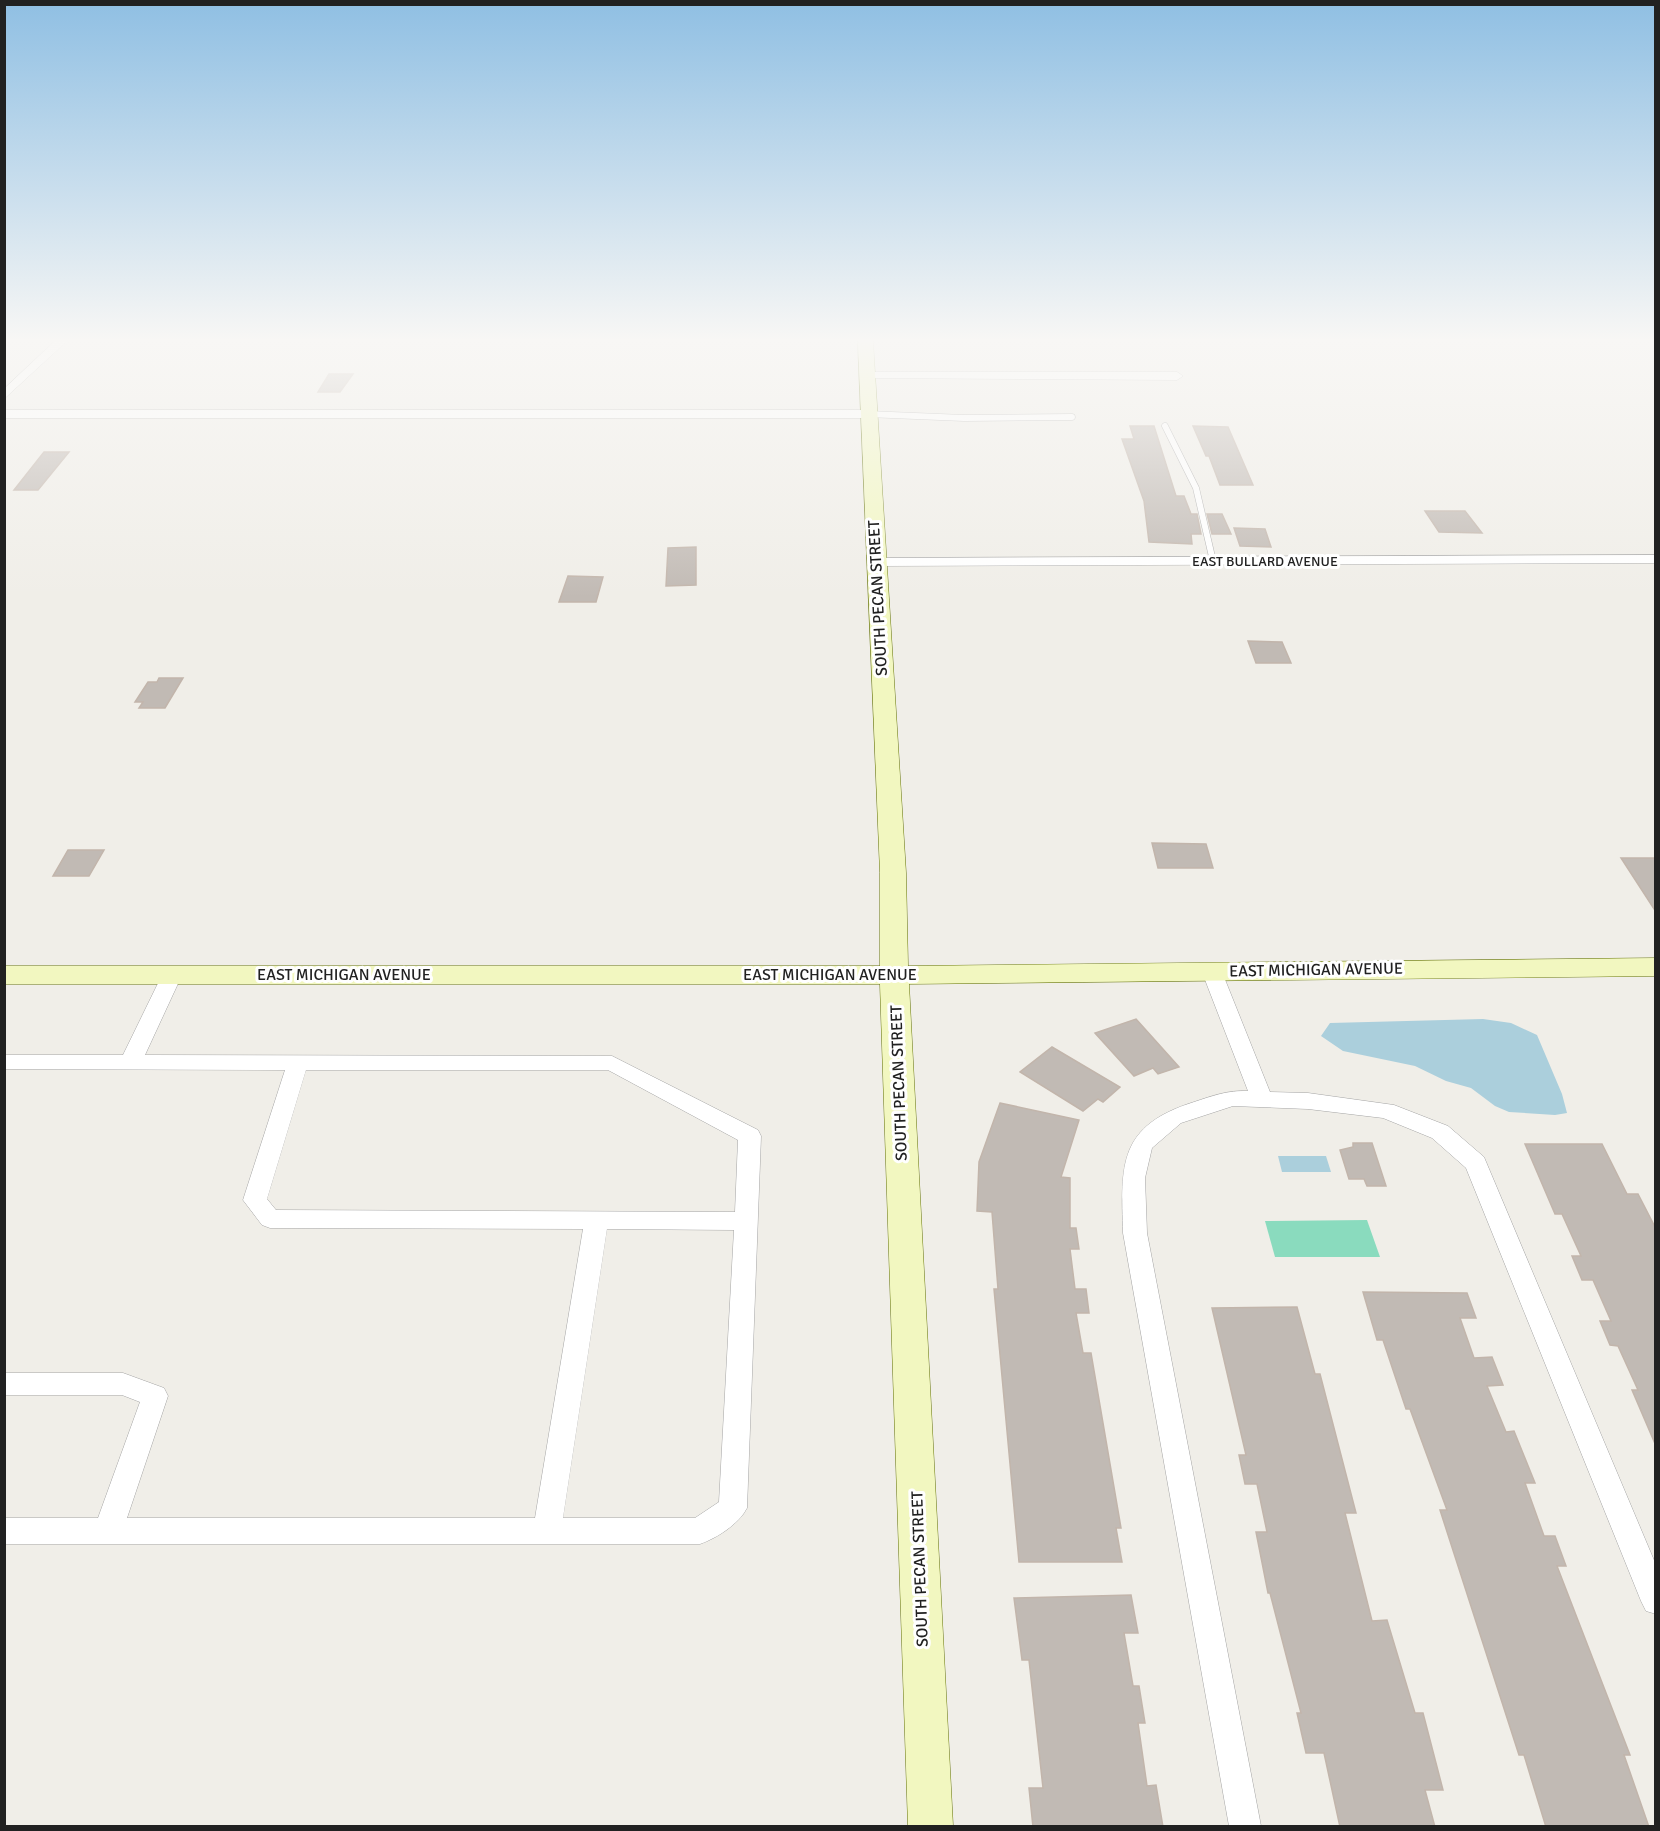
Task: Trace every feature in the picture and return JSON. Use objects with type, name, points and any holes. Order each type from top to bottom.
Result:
[{"type":"street","name":"SOUTH PECAN STREET","points":[[868,426],[893,873],[894,975],[931,1827]]},
{"type":"street","name":"EAST BULLARD AVENUE","points":[[875,562],[1656,559]]},
{"type":"street","name":"EAST MICHIGAN AVENUE","points":[[4,975],[894,975],[1656,967]]},
{"type":"street","points":[[1212,972],[1262,1099]]},
{"type":"street","points":[[131,1061],[172,975]]},
{"type":"street","points":[[4,1062],[612,1062],[750,1136],[734,1508],[700,1531],[4,1531]]},
{"type":"street","points":[[298,1062],[255,1200],[270,1220],[748,1221]]},
{"type":"street","points":[[1245,1827],[1135,1233],[1133,1178],[1142,1144],[1173,1117],[1232,1098],[1308,1101],[1386,1111],[1440,1132],[1476,1163],[1656,1600]]},
{"type":"street","points":[[547,1531],[596,1220]]},
{"type":"street","points":[[4,1384],[123,1384],[154,1395],[108,1531]]},
{"type":"lane","points":[[1165,426],[1197,488],[1213,561]]},
{"type":"green space","points":[[1367,1220],[1380,1257],[1275,1257],[1265,1221]]},
{"type":"water","points":[[1483,1019],[1511,1023],[1537,1035],[1562,1094],[1567,1113],[1555,1115],[1509,1112],[1495,1106],[1471,1088],[1446,1081],[1415,1066],[1343,1051],[1321,1036],[1330,1023]]},
{"type":"water","points":[[1278,1156],[1326,1156],[1331,1172],[1282,1172]]},
{"type":"building","points":[[1130,426],[1154,426],[1176,496],[1184,496],[1191,514],[1197,514],[1201,534],[1191,534],[1192,544],[1149,542],[1144,501],[1122,439],[1134,439]]},
{"type":"building","points":[[1193,426],[1228,427],[1253,485],[1220,485],[1209,456],[1206,456]]},
{"type":"building","points":[[44,452],[69,452],[38,490],[14,490]]},
{"type":"building","points":[[1425,511],[1465,511],[1482,533],[1439,532]]},
{"type":"building","points":[[1207,514],[1222,514],[1231,534],[1212,534]]},
{"type":"building","points":[[1234,528],[1265,529],[1271,547],[1240,546]]},
{"type":"building","points":[[696,547],[696,585],[666,586],[668,548]]},
{"type":"building","points":[[568,576],[603,577],[596,602],[559,602]]},
{"type":"building","points":[[1248,641],[1282,642],[1291,663],[1256,663]]},
{"type":"building","points":[[159,678],[183,678],[165,708],[139,708],[143,702],[135,702],[148,682],[157,682]]},
{"type":"building","points":[[1152,843],[1206,844],[1213,868],[1158,868]]},
{"type":"building","points":[[68,850],[104,850],[89,876],[53,876]]},
{"type":"building","points":[[1621,858],[1656,858],[1656,912]]},
{"type":"building","points":[[1136,1019],[1179,1067],[1158,1074],[1153,1068],[1134,1076],[1095,1033]]},
{"type":"building","points":[[1052,1047],[1120,1087],[1103,1102],[1098,1099],[1083,1111],[1020,1072]]},
{"type":"building","points":[[1000,1103],[1079,1120],[1061,1177],[1070,1178],[1070,1228],[1076,1228],[1079,1249],[1070,1249],[1075,1289],[1086,1289],[1089,1313],[1076,1313],[1083,1353],[1091,1353],[1121,1528],[1116,1528],[1122,1562],[1019,1562],[994,1289],[998,1289],[992,1212],[977,1211],[979,1162]]},
{"type":"building","points":[[1353,1143],[1372,1143],[1386,1186],[1367,1186],[1364,1179],[1349,1179],[1340,1150],[1353,1147]]},
{"type":"building","points":[[1525,1144],[1602,1144],[1627,1194],[1638,1194],[1656,1229],[1656,1446],[1632,1390],[1638,1390],[1618,1346],[1610,1345],[1600,1321],[1611,1321],[1593,1280],[1582,1280],[1572,1256],[1581,1256],[1562,1214],[1555,1214]]},
{"type":"building","points":[[1363,1292],[1467,1293],[1476,1318],[1460,1318],[1474,1358],[1492,1357],[1503,1385],[1487,1386],[1506,1432],[1514,1431],[1535,1483],[1525,1483],[1544,1536],[1555,1536],[1566,1566],[1557,1566],[1630,1755],[1624,1755],[1649,1827],[1546,1827],[1524,1755],[1519,1755],[1440,1510],[1447,1510],[1410,1409],[1406,1409],[1383,1340],[1377,1340]]},
{"type":"building","points":[[1297,1307],[1315,1374],[1320,1374],[1356,1513],[1345,1513],[1372,1621],[1387,1620],[1415,1713],[1423,1713],[1443,1790],[1425,1790],[1435,1827],[1340,1827],[1324,1753],[1306,1753],[1297,1713],[1301,1713],[1270,1593],[1268,1593],[1256,1532],[1267,1532],[1257,1484],[1245,1484],[1239,1455],[1246,1455],[1212,1308]]},
{"type":"building","points":[[1131,1595],[1138,1633],[1124,1633],[1133,1686],[1139,1686],[1145,1723],[1138,1723],[1147,1786],[1156,1785],[1163,1827],[1033,1827],[1029,1788],[1043,1788],[1029,1660],[1022,1660],[1014,1598]]}]
